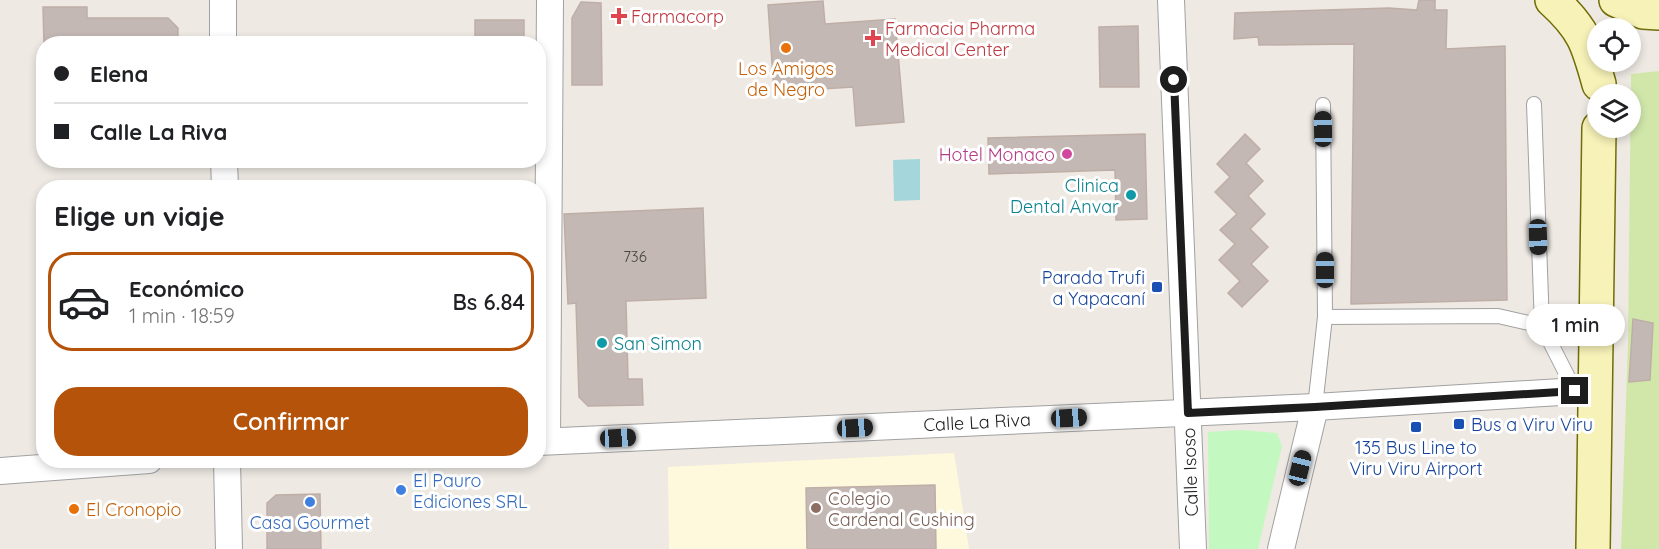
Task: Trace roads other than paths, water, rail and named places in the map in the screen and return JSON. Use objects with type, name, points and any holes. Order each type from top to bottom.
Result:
[{"type":"main road","points":[[1552,0],[1570,17],[1587,41],[1600,80]]},
{"type":"main road","points":[[1602,0],[1602,18]]},
{"type":"main road","points":[[1616,0],[1643,12],[1659,14]]},
{"type":"main road","points":[[1593,549],[1585,390],[1598,138]]},
{"type":"street","points":[[223,0],[223,36]]},
{"type":"street","points":[[546,253],[550,0]]},
{"type":"street","name":"Calle Isoso","points":[[1171,0],[1193,549]]},
{"type":"street","name":"Calle La Riva","points":[[546,442],[1315,407],[1585,390]]},
{"type":"street","points":[[1281,549],[1315,407]]},
{"type":"street","points":[[0,471],[41,468]]},
{"type":"street","points":[[227,468],[229,549]]},
{"type":"lane","points":[[1534,104],[1542,326],[1585,390]]},
{"type":"lane","points":[[1315,407],[1325,317],[1323,105]]},
{"type":"lane","points":[[1325,317],[1498,316],[1542,326]]},
{"type":"water","points":[[920,159],[920,200],[894,201],[893,160]]},
{"type":"place","name":"Farmacorp","points":[[619,16]]},
{"type":"place","name":"Farmacia Pharma Medical Center","points":[[873,38]]},
{"type":"place","name":"Los Amigos de Negro","points":[[786,48]]},
{"type":"place","name":"Hotel Monaco","points":[[1067,154]]},
{"type":"place","name":"Clinica Dental Anvar","points":[[1131,195]]},
{"type":"place","name":"Parada Trufi a Yapacaní","points":[[1157,287]]},
{"type":"place","name":"San Simon","points":[[602,343]]},
{"type":"place","name":"Bus a Viru Viru","points":[[1459,424]]},
{"type":"place","name":"135 Bus Line to Viru Viru Airport","points":[[1416,427]]},
{"type":"place","name":"El Pauro Ediciones SRL","points":[[401,490]]},
{"type":"place","name":"Casa Gourmet","points":[[310,502]]},
{"type":"place","name":"Colegio Cardenal Cushing","points":[[816,508]]},
{"type":"place","name":"El Cronopio","points":[[74,509]]}]
